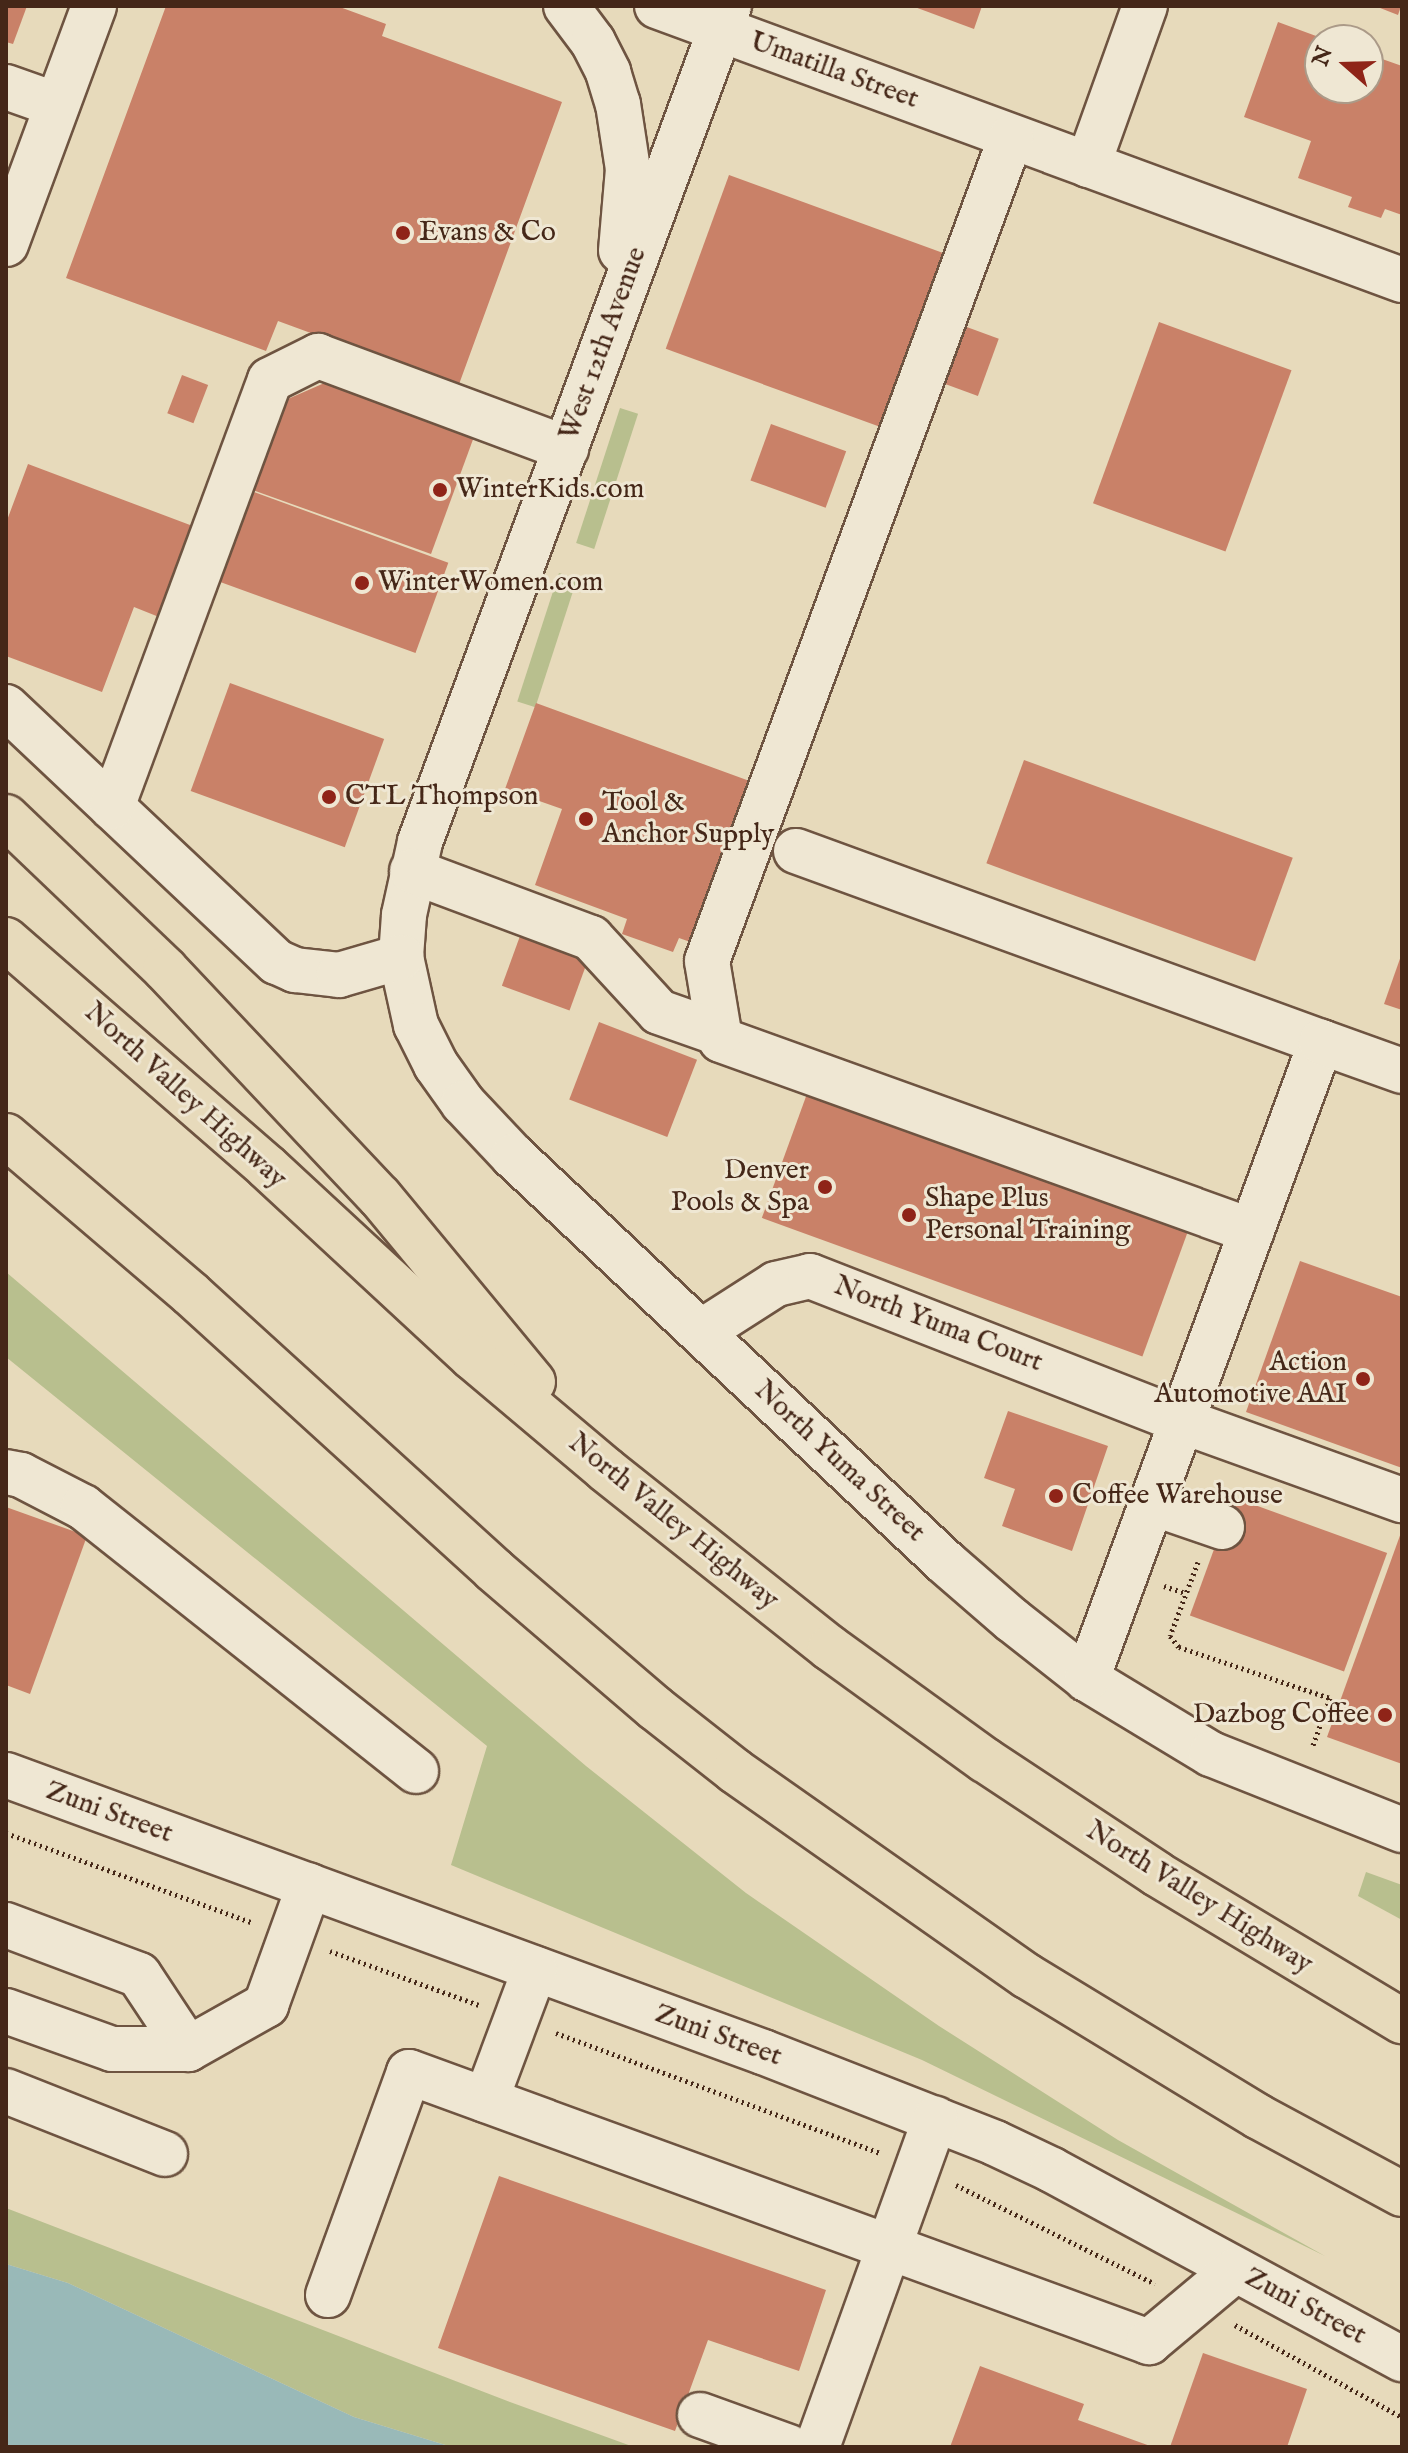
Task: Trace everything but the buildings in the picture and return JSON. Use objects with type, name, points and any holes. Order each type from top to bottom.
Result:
[{"type":"highway","points":[[6,817],[165,969],[380,1197],[606,1470]]},
{"type":"highway","name":"North Valley Highway","points":[[6,940],[267,1167],[472,1357],[606,1470],[830,1648],[985,1760],[1157,1874],[1402,2021]]},
{"type":"highway","points":[[6,1136],[191,1294],[494,1570],[655,1708],[735,1771],[1027,1976],[1247,2110],[1402,2194]]},
{"type":"street","points":[[6,244],[94,6]]},
{"type":"street","points":[[566,6],[593,42],[608,72],[625,136],[627,207],[613,321]]},
{"type":"street","name":"Umatilla Street","points":[[657,6],[725,18],[1011,137],[1402,280]]},
{"type":"street","points":[[1088,165],[1145,6]]},
{"type":"street","name":"West 12th Avenue","points":[[401,957],[412,871],[725,18]]},
{"type":"street","points":[[6,87],[57,105]]},
{"type":"street","points":[[1011,137],[707,961],[719,1033],[721,1040],[1256,1220]]},
{"type":"street","points":[[112,807],[270,380],[318,356],[566,448]]},
{"type":"street","points":[[6,707],[277,962],[295,970],[339,975],[401,957]]},
{"type":"street","points":[[796,851],[1402,1071]]},
{"type":"street","points":[[412,871],[591,938],[659,1012],[719,1033]]},
{"type":"street","name":"North Yuma Street","points":[[401,957],[416,1025],[436,1065],[463,1103],[513,1156],[945,1562],[1087,1679],[1211,1754],[1402,1830]]},
{"type":"street","points":[[1087,1679],[1321,1042]]},
{"type":"street","name":"North Yuma Court","points":[[701,1332],[776,1284],[810,1276],[1182,1421],[1402,1500]]},
{"type":"street","points":[[6,1472],[21,1475],[83,1507],[416,1771]]},
{"type":"street","points":[[1152,1503],[1217,1525]]},
{"type":"street","name":"Zuni Street","points":[[6,1775],[935,2119],[1052,2170],[1402,2359]]},
{"type":"street","points":[[6,2011],[112,2049],[188,2049],[266,2005],[309,1886]]},
{"type":"street","points":[[6,1925],[139,1975],[188,2049]]},
{"type":"street","points":[[486,2100],[535,1969]]},
{"type":"street","points":[[328,2295],[409,2072],[1149,2342],[1235,2270]]},
{"type":"street","points":[[6,2091],[165,2154]]},
{"type":"street","points":[[817,2447],[935,2119]]},
{"type":"street","points":[[700,2415],[789,2447]]},
{"type":"path","points":[[1217,1525],[1170,1636],[1179,1647],[1330,1698],[1312,1748]]},
{"type":"path","points":[[1164,1586],[1186,1593]]},
{"type":"path","points":[[6,1833],[918,2168],[1195,2304],[1402,2417]]},
{"type":"green space","points":[[620,408],[638,414],[594,549],[576,543]]},
{"type":"green space","points":[[559,573],[577,579],[535,707],[517,701]]},
{"type":"green space","points":[[6,1272],[586,1766],[746,1893],[939,2026],[1118,2140],[1325,2256],[922,2060],[451,1865],[487,1746],[6,1357]]},
{"type":"green space","points":[[1366,1872],[1402,1885],[1402,1920],[1358,1896]]},
{"type":"green space","points":[[6,2208],[634,2447],[452,2447],[354,2417],[68,2283],[6,2264]]},
{"type":"water","points":[[6,2264],[68,2283],[354,2417],[452,2447],[6,2447]]},
{"type":"place","name":"Evans & Co","points":[[403,233]]},
{"type":"place","name":"WinterKids.com","points":[[440,490]]},
{"type":"place","name":"WinterWomen.com","points":[[362,583]]},
{"type":"place","name":"CTL Thompson","points":[[329,797]]},
{"type":"place","name":"Tool & Anchor Supply","points":[[586,819]]},
{"type":"place","name":"Denver Pools & Spa","points":[[825,1187]]},
{"type":"place","name":"Shape Plus Personal Training","points":[[909,1215]]},
{"type":"place","name":"Action Automotive AAI","points":[[1363,1379]]},
{"type":"place","name":"Coffee Warehouse","points":[[1056,1496]]},
{"type":"place","name":"Dazbog Coffee","points":[[1385,1715]]}]
